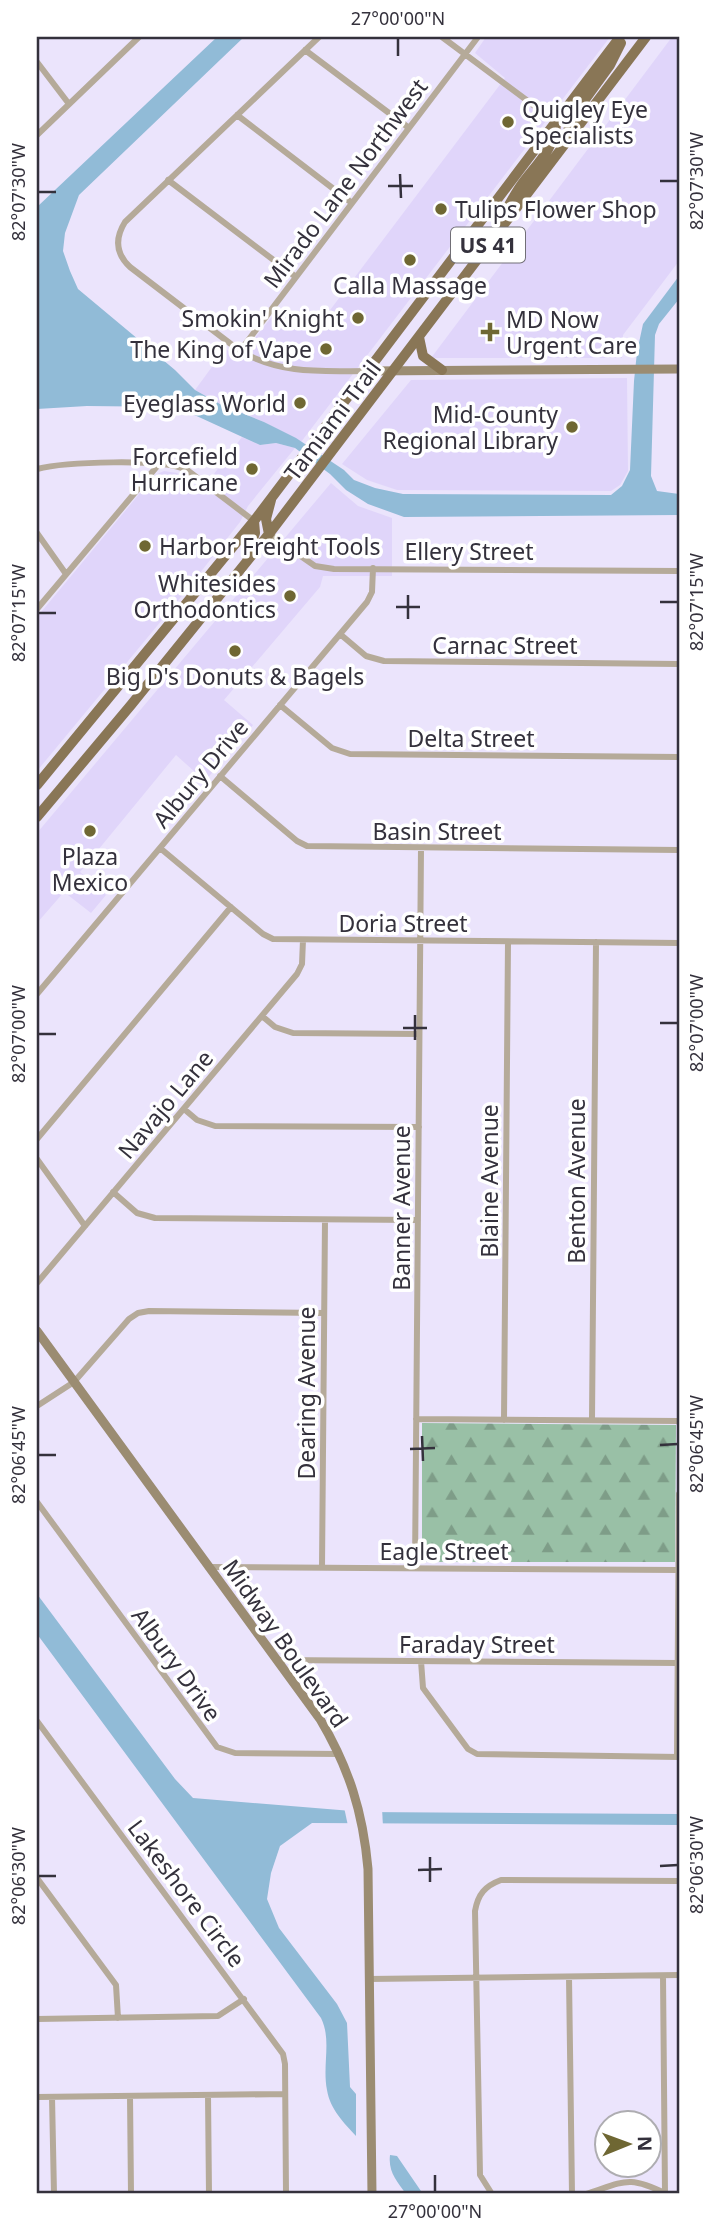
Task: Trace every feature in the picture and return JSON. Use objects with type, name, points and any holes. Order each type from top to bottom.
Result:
[{"type":"main road","name":"Tamiami Trail","points":[[37,785],[254,521],[622,37]]},
{"type":"main road","points":[[568,140],[569,124],[573,116],[610,65],[622,37]]},
{"type":"main road","name":"Tamiami Trail","points":[[37,817],[269,534],[646,37]]},
{"type":"main road","points":[[483,252],[520,187],[551,144],[556,122]]},
{"type":"main road","points":[[419,337],[423,356],[442,370]]},
{"type":"main road","points":[[269,534],[267,519],[272,497]]},
{"type":"main road","points":[[243,566],[254,541],[254,521]]},
{"type":"street","points":[[319,37],[125,222],[117,241],[119,252],[130,267],[240,351],[252,358],[293,370],[679,369]]},
{"type":"street","points":[[442,37],[556,122]]},
{"type":"street","name":"Mirado Lane Northwest","points":[[240,351],[478,37]]},
{"type":"street","points":[[37,135],[137,38]]},
{"type":"street","points":[[305,50],[409,128]]},
{"type":"street","points":[[37,62],[69,104]]},
{"type":"street","points":[[237,115],[352,202]]},
{"type":"street","points":[[169,180],[296,277]]},
{"type":"street","points":[[37,469],[56,464],[178,466],[254,521]]},
{"type":"street","points":[[37,609],[159,464]]},
{"type":"street","points":[[37,533],[66,574]]},
{"type":"street","name":"Ellery Street","points":[[269,534],[315,566],[334,569],[679,571]]},
{"type":"street","name":"Albury Drive","points":[[37,994],[367,602],[372,592],[373,568]]},
{"type":"street","name":"Carnac Street","points":[[340,634],[366,656],[384,661],[679,664]]},
{"type":"street","name":"Delta Street","points":[[280,705],[331,748],[349,754],[679,757]]},
{"type":"street","name":"Basin Street","points":[[220,776],[297,841],[307,846],[679,850]]},
{"type":"street","name":"Doria Street","points":[[160,848],[272,939],[679,943]]},
{"type":"street","name":"Banner Avenue","points":[[415,1568],[421,848]]},
{"type":"street","points":[[37,1139],[231,907]]},
{"type":"street","name":"Navajo Lane","points":[[37,1283],[297,974],[302,964],[303,940]]},
{"type":"street","name":"Blaine Avenue","points":[[504,1420],[508,942]]},
{"type":"street","name":"Benton Avenue","points":[[592,1420],[596,943]]},
{"type":"street","points":[[262,1016],[275,1027],[293,1033],[419,1034]]},
{"type":"street","points":[[184,1109],[197,1120],[215,1126],[419,1127]]},
{"type":"street","points":[[37,1159],[85,1226]]},
{"type":"street","points":[[113,1192],[137,1213],[147,1217],[418,1220]]},
{"type":"street","name":"Dearing Avenue","points":[[322,1567],[325,1220]]},
{"type":"street","points":[[37,1406],[74,1382],[129,1319],[138,1313],[324,1313]]},
{"type":"street","name":"Midway Boulevard","points":[[37,1331],[320,1719],[339,1754],[358,1803],[365,1831],[368,1869],[372,2194]]},
{"type":"street","points":[[416,1419],[679,1421]]},
{"type":"street","points":[[421,1661],[421,1677],[427,1695],[468,1749],[477,1754],[678,1756],[679,1494]]},
{"type":"street","name":"Albury Drive","points":[[37,1502],[217,1747],[235,1753],[339,1754]]},
{"type":"street","name":"Eagle Street","points":[[208,1567],[679,1570]]},
{"type":"street","name":"Faraday Street","points":[[276,1660],[678,1663]]},
{"type":"street","name":"Lakeshore Circle","points":[[37,1721],[283,2054],[286,2194]]},
{"type":"street","points":[[37,1878],[116,1985],[118,2018]]},
{"type":"street","points":[[492,2194],[480,2175],[476,1908],[482,1891],[501,1880],[679,1881]]},
{"type":"street","points":[[369,1979],[679,1975]]},
{"type":"street","points":[[586,2194],[625,2181],[636,2181],[666,2194],[663,1976]]},
{"type":"street","points":[[569,1977],[572,2194]]},
{"type":"street","points":[[37,2019],[218,2016],[244,1999]]},
{"type":"street","points":[[37,2097],[285,2094]]},
{"type":"street","points":[[208,2095],[209,2194]]},
{"type":"street","points":[[130,2096],[131,2194]]},
{"type":"street","points":[[52,2097],[54,2194]]},
{"type":"shaded area","points":[[486,37],[610,37],[301,442],[195,390],[225,349],[240,357],[278,309],[312,334],[505,78],[475,53]]},
{"type":"shaded area","points":[[672,37],[679,37],[679,261],[623,335],[622,358],[431,358]]},
{"type":"shaded area","points":[[627,378],[628,471],[620,485],[611,491],[397,490],[367,480],[342,464],[411,380]]},
{"type":"shaded area","points":[[242,437],[260,445],[276,443],[295,448],[181,597],[37,771],[37,617],[155,475],[164,471],[177,473],[201,491]]},
{"type":"shaded area","points":[[331,483],[358,506],[392,518],[392,576],[323,576],[320,587],[224,700],[253,725],[205,781],[176,755],[80,872],[106,895],[91,913],[64,892],[37,923],[37,833]]},
{"type":"green space","points":[[422,1423],[676,1425],[675,1562],[422,1562]]},
{"type":"water","points":[[217,37],[244,37],[79,195],[65,233],[63,251],[78,289],[195,390],[296,438],[344,470],[354,480],[403,494],[611,495],[622,486],[630,470],[634,381],[643,324],[679,276],[679,299],[659,324],[655,335],[651,476],[657,491],[679,494],[679,515],[404,517],[368,504],[346,490],[330,474],[295,448],[276,443],[260,445],[177,407],[87,406],[37,409],[37,207]]},
{"type":"water","points":[[37,1594],[175,1779],[193,1798],[364,1812],[679,1814],[679,1825],[312,1823],[280,1846],[271,1873],[267,1899],[279,1928],[337,2004],[347,2023],[350,2087],[356,2094],[356,2136],[338,2115],[329,2097],[326,2081],[326,2035],[321,2018],[37,1634]]},
{"type":"water","points":[[390,2155],[397,2156],[423,2194],[406,2194],[392,2171]]},
{"type":"pier","points":[[344,1807],[382,1809],[383,1826],[348,1826]]},
{"type":"place","name":"Quigley Eye Specialists","points":[[508,122]]},
{"type":"place","name":"Tulips Flower Shop","points":[[441,209]]},
{"type":"place","name":"Calla Massage","points":[[410,260]]},
{"type":"place","name":"Smokin' Knight","points":[[358,318]]},
{"type":"place","name":"MD Now Urgent Care","points":[[490,332]]},
{"type":"place","name":"The King of Vape","points":[[326,349]]},
{"type":"place","name":"Eyeglass World","points":[[300,403]]},
{"type":"place","name":"Mid-County Regional Library","points":[[572,427]]},
{"type":"place","name":"Forcefield Hurricane","points":[[252,469]]},
{"type":"place","name":"Harbor Freight Tools","points":[[145,546]]},
{"type":"place","name":"Whitesides Orthodontics","points":[[290,596]]},
{"type":"place","name":"Big D's Donuts & Bagels","points":[[235,651]]},
{"type":"place","name":"Plaza Mexico","points":[[90,831]]}]
